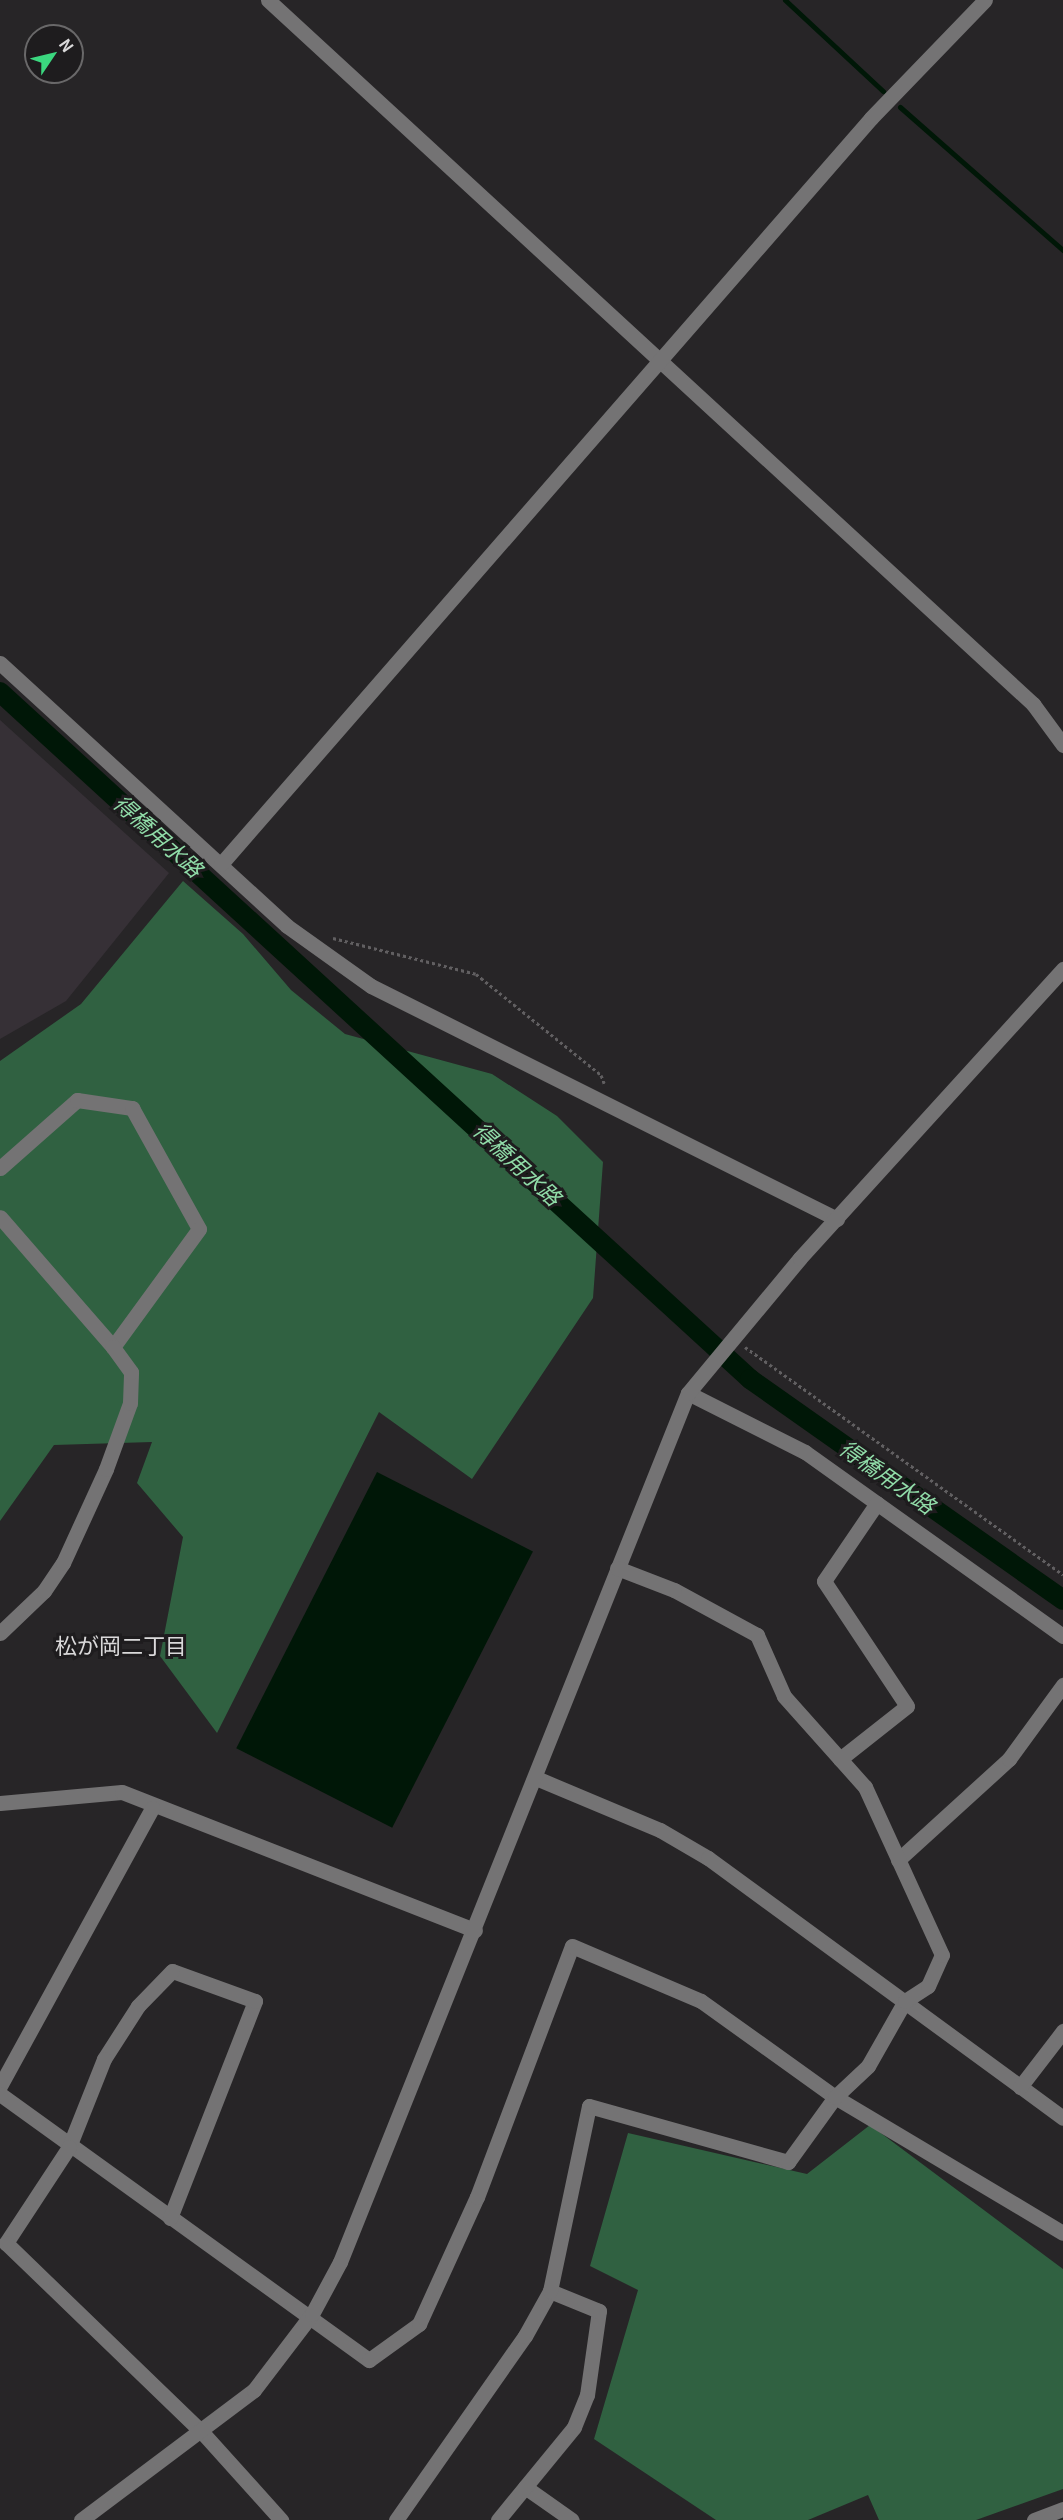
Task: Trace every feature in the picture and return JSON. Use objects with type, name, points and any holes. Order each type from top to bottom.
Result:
[{"type":"street","points":[[268,0],[661,357],[1033,704],[1063,745]]},
{"type":"street","points":[[221,864],[871,118],[985,0]]},
{"type":"street","points":[[0,663],[287,926],[371,986],[837,1219]]},
{"type":"street","points":[[81,2520],[254,2390],[312,2314],[340,2262],[536,1778],[617,1568],[688,1394],[729,1340],[1063,969]]},
{"type":"street","points":[[0,1168],[77,1100],[132,1108],[144,1125],[199,1229],[113,1347]]},
{"type":"street","points":[[0,1217],[113,1347],[131,1372],[130,1403],[106,1469],[63,1563],[44,1591],[0,1633]]},
{"type":"street","points":[[688,1394],[805,1452],[1063,1636]]},
{"type":"street","points":[[840,1759],[907,1706],[824,1581],[877,1503]]},
{"type":"street","points":[[396,2520],[525,2336],[550,2291],[589,2106],[788,2162],[836,2097],[868,2066],[905,2001],[928,1986],[942,1955],[865,1787],[784,1696],[757,1635],[683,1594],[617,1568]]},
{"type":"street","points":[[898,1860],[1009,1759],[1063,1685]]},
{"type":"street","points":[[536,1778],[688,1845],[1063,2118]]},
{"type":"street","points":[[0,1803],[122,1792],[152,1808],[339,1874],[475,1930]]},
{"type":"street","points":[[0,2086],[152,1808]]},
{"type":"street","points":[[0,2094],[69,2147],[312,2314],[369,2360],[419,2324],[477,2197],[572,1946],[701,2001],[836,2097],[1063,2233]]},
{"type":"street","points":[[170,2218],[255,2001],[172,1971],[138,2006],[104,2059],[69,2147],[6,2243],[201,2431],[281,2520]]},
{"type":"street","points":[[1020,2087],[1063,2031]]},
{"type":"street","points":[[498,2520],[574,2427],[587,2395],[599,2311],[550,2291]]},
{"type":"street","points":[[525,2487],[572,2520]]},
{"type":"street","points":[[1034,2520],[1063,2508]]},
{"type":"path","points":[[321,934],[476,974],[601,1075],[613,1109]]},
{"type":"path","points":[[729,1340],[1063,1575]]},
{"type":"shaded area","points":[[0,720],[169,873],[66,1001],[0,1039]]},
{"type":"shaded area","points":[[377,1472],[533,1551],[392,1828],[236,1748]]},
{"type":"green space","points":[[183,881],[243,934],[291,990],[345,1034],[492,1074],[557,1116],[603,1162],[593,1298],[472,1479],[379,1412],[217,1733],[160,1656],[183,1537],[137,1483],[152,1442],[54,1445],[0,1521],[0,1061],[81,1004]]},
{"type":"green space","points":[[870,2125],[1063,2269],[1063,2489],[976,2520],[879,2520],[868,2495],[808,2520],[716,2520],[594,2439],[638,2290],[590,2266],[628,2133],[807,2174]]},
{"type":"waterway","points":[[785,0],[883,91]]},
{"type":"waterway","points":[[900,107],[1063,250]]},
{"type":"waterway","name":"得橋用水路","points":[[0,692],[750,1379],[1063,1600]]},
{"type":"district","name":"松が岡二丁目","points":[[121,1645]]}]
